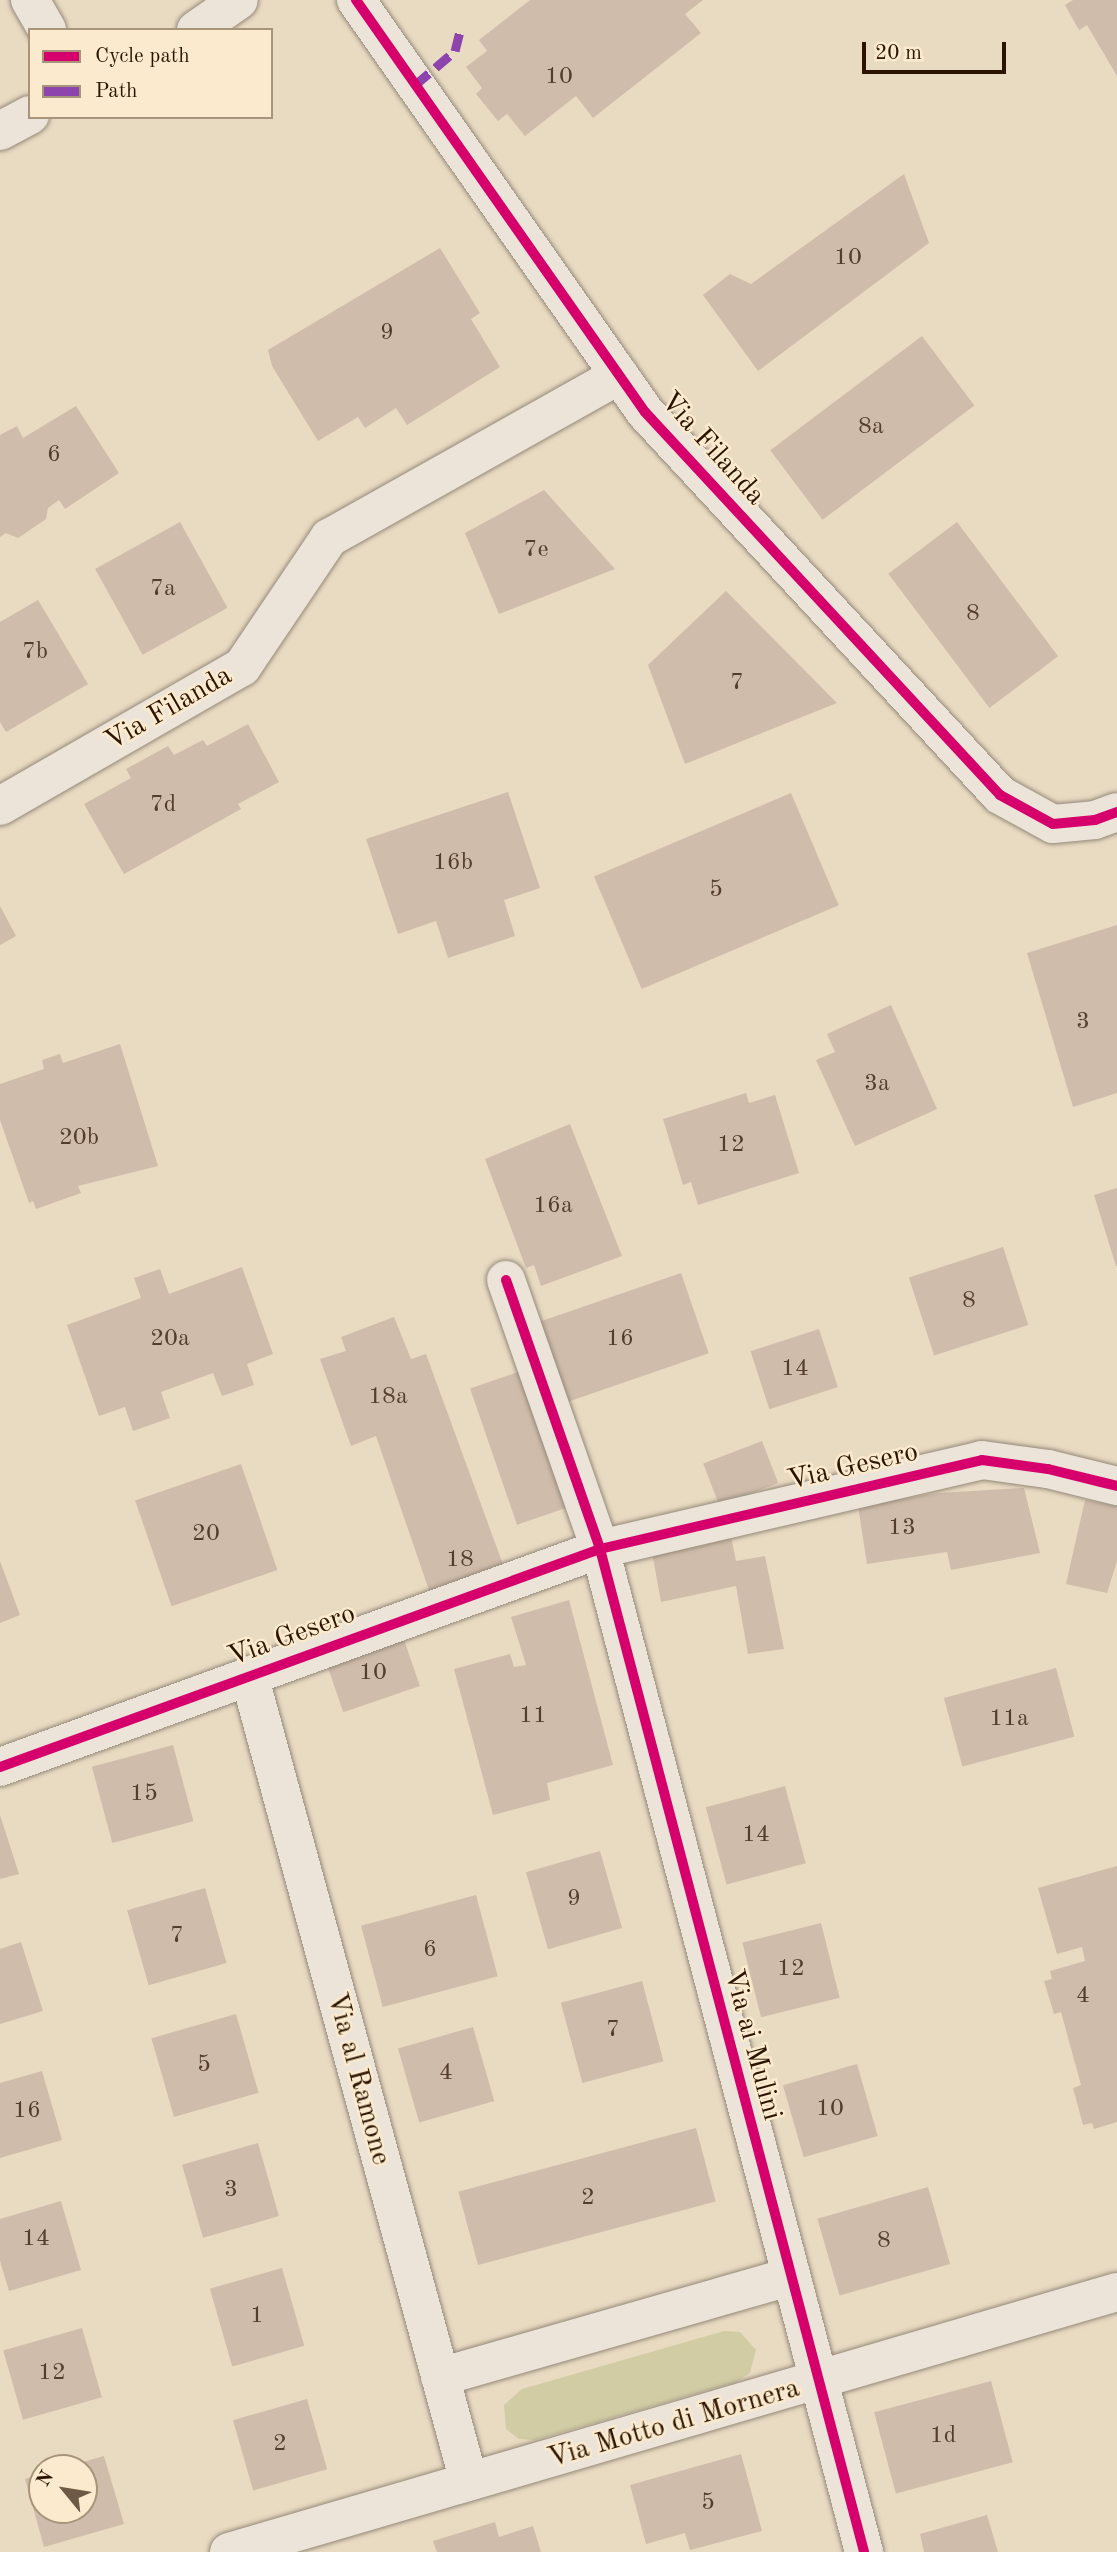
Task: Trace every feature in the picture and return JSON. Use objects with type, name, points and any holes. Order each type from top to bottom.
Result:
[{"type":"street","points":[[30,0],[46,28]]},
{"type":"street","points":[[199,28],[239,0]]},
{"type":"street","name":"Via Filanda","points":[[356,0],[645,412],[1000,795],[1053,824],[1095,820],[1117,812]]},
{"type":"street","points":[[0,131],[28,116]]},
{"type":"street","name":"Via Filanda","points":[[0,806],[242,667],[328,538],[619,375]]},
{"type":"street","points":[[506,1280],[600,1549]]},
{"type":"street","name":"Via Gesero","points":[[0,1767],[600,1549],[982,1460],[1048,1469],[1117,1486]]},
{"type":"street","name":"Via ai Mulini","points":[[600,1549],[789,2277],[864,2552]]},
{"type":"street","name":"Via al Ramone","points":[[249,1675],[468,2482]]},
{"type":"street","points":[[440,2377],[789,2277]]},
{"type":"street","name":"Via Motto di Mornera","points":[[229,2552],[817,2383],[1117,2292]]},
{"type":"shaded area","points":[[724,2331],[740,2332],[756,2350],[750,2373],[736,2382],[535,2440],[519,2439],[506,2429],[504,2405],[522,2389]]},
{"type":"building","points":[[530,0],[703,0],[685,14],[701,33],[593,118],[576,96],[525,136],[507,114],[498,121],[476,94],[482,88],[466,67],[487,51],[479,40]]},
{"type":"building","points":[[1073,0],[1117,0],[1117,76],[1087,25],[1079,30],[1065,5]]},
{"type":"building","points":[[904,174],[929,243],[758,371],[703,295],[730,274],[751,284]]},
{"type":"building","points":[[440,248],[480,313],[471,319],[500,367],[407,425],[396,408],[365,428],[358,417],[318,441],[272,366],[268,350]]},
{"type":"building","points":[[922,336],[974,405],[823,520],[770,450]]},
{"type":"building","points":[[76,406],[119,473],[65,509],[59,500],[48,508],[46,519],[18,538],[6,533],[0,537],[0,435],[17,426],[23,438]]},
{"type":"building","points":[[544,490],[615,569],[499,614],[465,533]]},
{"type":"building","points":[[180,522],[228,608],[143,655],[95,569]]},
{"type":"building","points":[[957,522],[1058,656],[989,708],[888,574]]},
{"type":"building","points":[[726,591],[837,703],[685,764],[648,665]]},
{"type":"building","points":[[38,600],[88,684],[6,732],[0,722],[0,622]]},
{"type":"building","points":[[248,724],[279,782],[238,804],[241,809],[124,874],[84,804],[131,778],[126,769],[168,746],[174,755],[203,740],[207,746]]},
{"type":"building","points":[[508,792],[540,888],[504,900],[515,936],[448,958],[436,921],[398,934],[366,839]]},
{"type":"building","points":[[791,793],[839,905],[642,989],[594,877]]},
{"type":"building","points":[[0,906],[16,936],[0,945]]},
{"type":"building","points":[[1117,925],[1117,1093],[1073,1107],[1027,953]]},
{"type":"building","points":[[891,1005],[937,1109],[855,1146],[816,1060],[835,1052],[827,1034]]},
{"type":"building","points":[[120,1044],[158,1166],[78,1186],[81,1193],[36,1209],[33,1201],[29,1203],[0,1120],[0,1084],[44,1069],[42,1060],[60,1054],[63,1063]]},
{"type":"building","points":[[746,1093],[749,1103],[775,1095],[799,1173],[698,1205],[691,1182],[683,1185],[663,1119]]},
{"type":"building","points":[[570,1124],[622,1256],[541,1286],[534,1265],[526,1268],[485,1159]]},
{"type":"building","points":[[1117,1188],[1117,1266],[1116,1266],[1094,1195]]},
{"type":"building","points":[[1003,1247],[1028,1325],[934,1356],[909,1278]]},
{"type":"building","points":[[242,1267],[273,1354],[247,1364],[254,1385],[222,1396],[213,1373],[161,1392],[170,1418],[133,1431],[125,1407],[99,1416],[67,1325],[141,1298],[134,1278],[160,1269],[169,1294]]},
{"type":"building","points":[[681,1273],[709,1353],[559,1405],[532,1324]]},
{"type":"building","points":[[394,1317],[411,1359],[426,1354],[505,1570],[431,1596],[376,1436],[351,1446],[320,1359],[346,1351],[341,1337]]},
{"type":"building","points":[[819,1329],[838,1387],[769,1409],[751,1351]]},
{"type":"building","points":[[524,1370],[571,1506],[517,1525],[470,1389]]},
{"type":"building","points":[[762,1441],[778,1483],[719,1506],[703,1464]]},
{"type":"building","points":[[241,1464],[277,1570],[172,1606],[135,1500]]},
{"type":"building","points":[[1024,1488],[1040,1553],[951,1570],[947,1552],[867,1564],[858,1506],[938,1493]]},
{"type":"building","points":[[1085,1500],[1117,1506],[1117,1561],[1107,1593],[1066,1584]]},
{"type":"building","points":[[729,1527],[736,1561],[765,1556],[784,1649],[748,1654],[736,1586],[661,1602],[650,1541]]},
{"type":"building","points":[[0,1561],[20,1615],[0,1623]]},
{"type":"building","points":[[569,1600],[613,1765],[547,1783],[550,1800],[493,1815],[454,1669],[510,1654],[514,1667],[526,1665],[511,1617]]},
{"type":"building","points":[[402,1634],[420,1686],[343,1712],[325,1660]]},
{"type":"building","points":[[1056,1668],[1074,1737],[962,1767],[944,1698]]},
{"type":"building","points":[[173,1745],[193,1821],[112,1843],[92,1767]]},
{"type":"building","points":[[785,1786],[806,1863],[726,1884],[706,1807]]},
{"type":"building","points":[[0,1815],[19,1874],[0,1879]]},
{"type":"building","points":[[600,1851],[622,1928],[548,1949],[526,1872]]},
{"type":"building","points":[[1117,1866],[1117,2122],[1094,2129],[1092,2123],[1083,2125],[1073,2088],[1081,2085],[1061,2012],[1054,2014],[1044,1981],[1052,1979],[1050,1971],[1085,1961],[1082,1947],[1057,1954],[1038,1888]]},
{"type":"building","points":[[205,1888],[226,1963],[149,1985],[127,1910]]},
{"type":"building","points":[[476,1895],[498,1976],[383,2007],[361,1926]]},
{"type":"building","points":[[821,1923],[840,1998],[761,2017],[742,1943]]},
{"type":"building","points":[[21,1942],[43,2011],[0,2024],[0,1949]]},
{"type":"building","points":[[642,1981],[663,2061],[582,2083],[561,2003]]},
{"type":"building","points":[[236,2014],[259,2093],[174,2117],[151,2038]]},
{"type":"building","points":[[473,2027],[494,2101],[419,2123],[398,2048]]},
{"type":"building","points":[[857,2064],[878,2136],[804,2157],[783,2085]]},
{"type":"building","points":[[42,2071],[62,2140],[0,2158],[0,2083]]},
{"type":"building","points":[[696,2128],[716,2201],[478,2265],[458,2192]]},
{"type":"building","points":[[258,2143],[279,2216],[203,2238],[182,2165]]},
{"type":"building","points":[[928,2187],[950,2264],[840,2296],[817,2219]]},
{"type":"building","points":[[61,2201],[81,2270],[9,2291],[0,2261],[0,2219]]},
{"type":"building","points":[[282,2268],[304,2346],[232,2367],[210,2289]]},
{"type":"building","points":[[82,2328],[102,2397],[23,2420],[3,2351]]},
{"type":"building","points":[[991,2381],[1013,2462],[896,2493],[874,2412]]},
{"type":"building","points":[[307,2399],[327,2469],[253,2490],[233,2420]]},
{"type":"building","points":[[741,2454],[762,2531],[690,2550],[685,2533],[646,2544],[630,2485]]},
{"type":"building","points":[[104,2456],[124,2524],[44,2547],[38,2524],[98,2524],[98,2458]]},
{"type":"building","points":[[987,2515],[998,2552],[924,2552],[920,2534]]},
{"type":"building","points":[[495,2522],[499,2537],[533,2526],[541,2552],[437,2552],[433,2541]]},
{"type":"marked path","points":[[415,85],[455,51],[461,27]]},
{"type":"cycle path","points":[[356,0],[645,412],[1000,795],[1053,824],[1095,820],[1117,812]]},
{"type":"cycle path","points":[[506,1280],[600,1549],[864,2552]]},
{"type":"cycle path","points":[[0,1767],[600,1549],[982,1460],[1048,1469],[1117,1486]]}]
